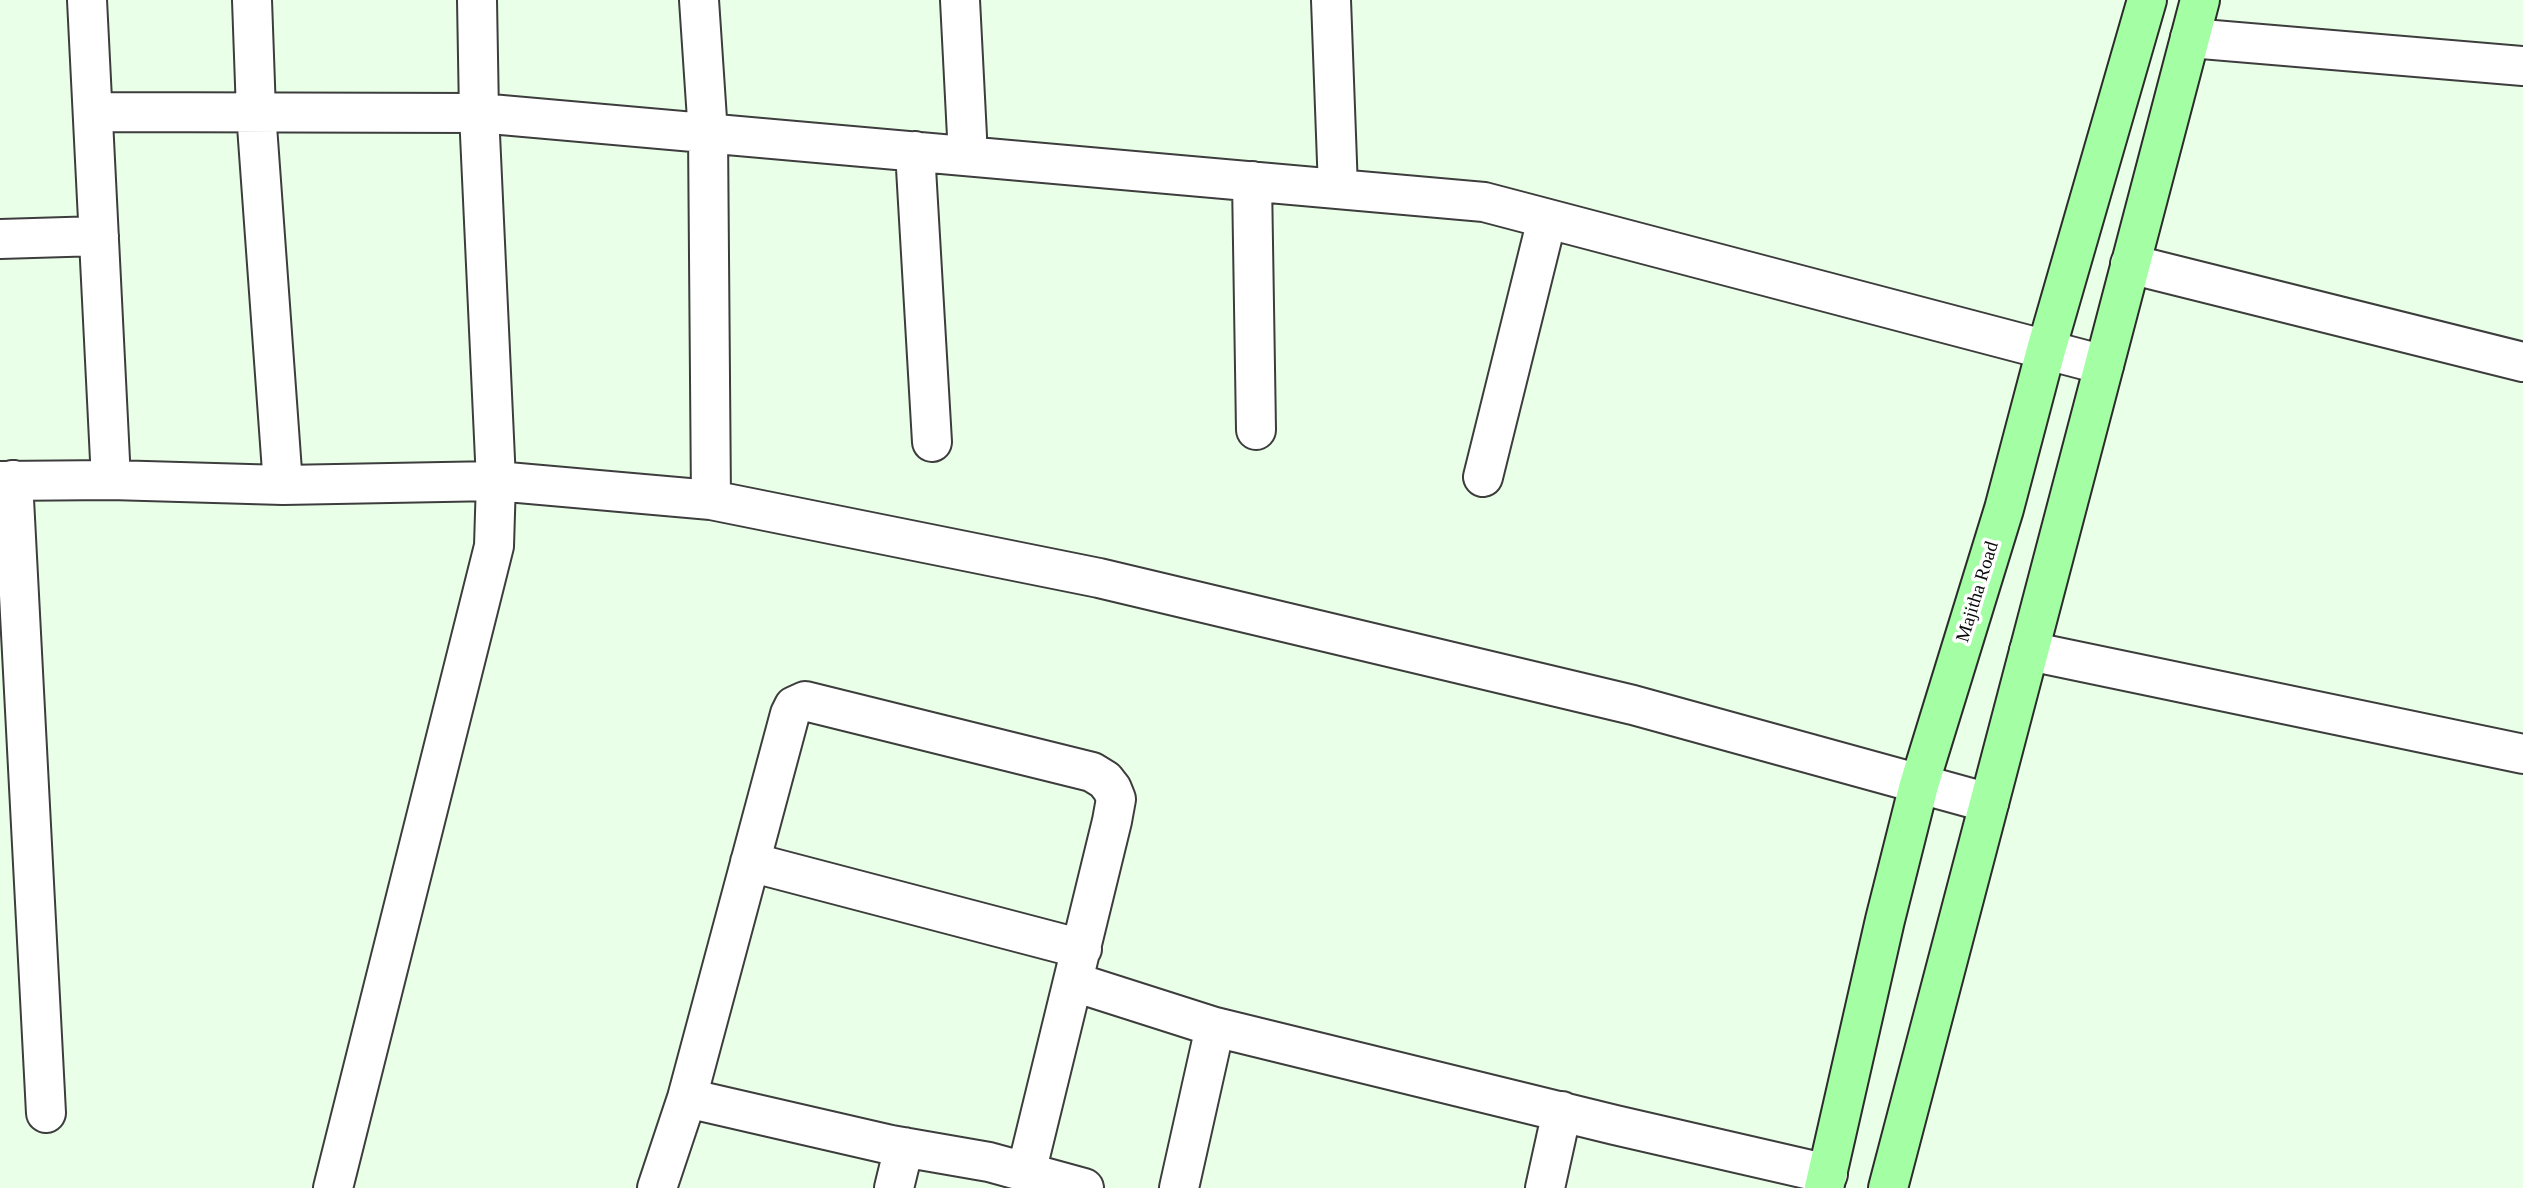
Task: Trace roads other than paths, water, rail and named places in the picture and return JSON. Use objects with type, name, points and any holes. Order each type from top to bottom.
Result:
[{"type":"main road","name":"Majitha Road","points":[[1826,1181],[1885,920],[1919,785],[2004,509],[2046,350],[2147,0]]},
{"type":"main road","points":[[1888,1188],[2200,0]]},
{"type":"street","points":[[87,0],[111,480]]},
{"type":"street","points":[[252,0],[256,112],[283,485]]},
{"type":"street","points":[[333,1188],[494,546],[496,481],[479,113],[477,0]]},
{"type":"street","points":[[699,0],[708,134],[712,500]]},
{"type":"street","points":[[960,0],[968,156]]},
{"type":"street","points":[[1331,0],[1338,190]]},
{"type":"street","points":[[2190,38],[2523,66]]},
{"type":"street","points":[[93,112],[479,113],[1484,202],[2104,365]]},
{"type":"street","points":[[915,151],[932,442]]},
{"type":"street","points":[[1252,181],[1256,430]]},
{"type":"street","points":[[1483,477],[1546,219]]},
{"type":"street","points":[[0,239],[99,236]]},
{"type":"street","points":[[2130,264],[2523,362]]},
{"type":"street","points":[[46,1113],[7,480],[283,485],[496,481],[712,500],[1139,587],[1633,705],[1989,803]]},
{"type":"street","points":[[2029,651],[2523,754]]},
{"type":"street","points":[[657,1188],[687,1098],[790,714],[794,706],[805,701],[1092,772],[1105,780],[1112,789],[1116,799],[1078,966],[1026,1172]]},
{"type":"street","points":[[750,862],[1078,966],[1215,1027],[1562,1111],[1826,1181]]},
{"type":"street","points":[[1179,1188],[1215,1027]]},
{"type":"street","points":[[687,1098],[904,1147],[989,1163],[1084,1188]]},
{"type":"street","points":[[1545,1188],[1562,1111]]},
{"type":"street","points":[[894,1188],[904,1147]]}]
